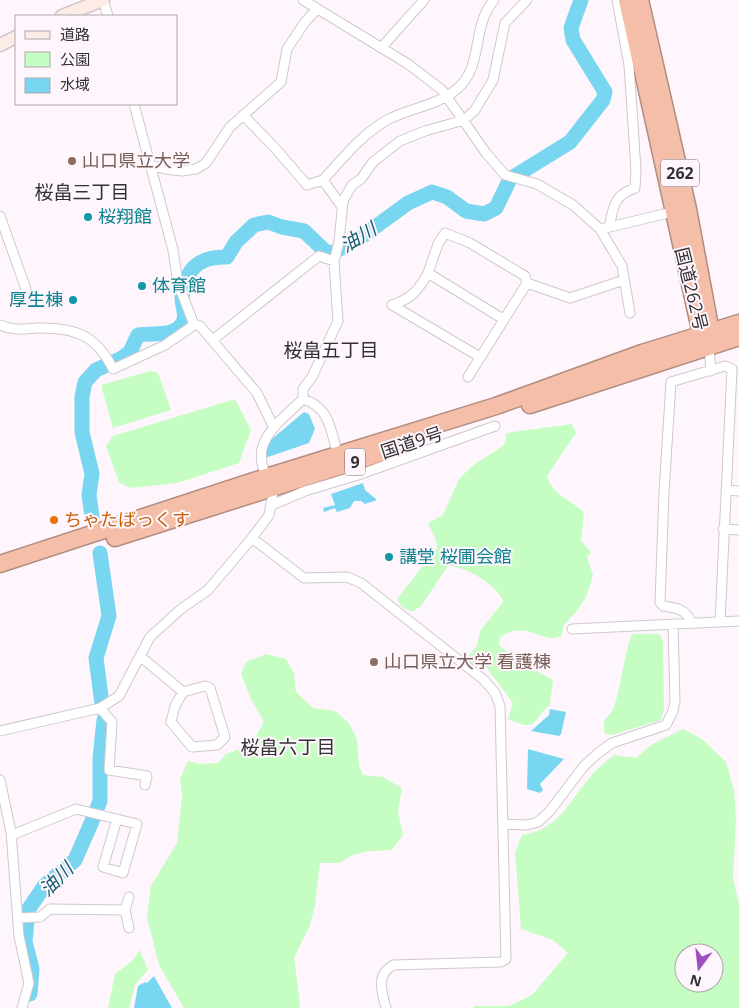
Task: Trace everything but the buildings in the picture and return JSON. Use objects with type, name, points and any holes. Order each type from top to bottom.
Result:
[{"type":"highway","name":"国道262号","points":[[627,0],[681,210]]},
{"type":"highway","name":"国道262号","points":[[640,0],[707,338]]},
{"type":"highway","name":"国道9号","points":[[0,576],[270,483],[707,338],[739,322]]},
{"type":"highway","name":"国道9号","points":[[0,564],[270,483],[338,455],[707,338],[739,337]]},
{"type":"main road","points":[[65,15],[103,0]]},
{"type":"main road","points":[[0,45],[15,38]]},
{"type":"street","points":[[103,0],[108,15]]},
{"type":"street","points":[[303,0],[381,48],[414,70],[446,95],[486,153],[505,174],[537,184],[573,205],[600,229],[622,266],[630,313]]},
{"type":"street","points":[[381,48],[424,0]]},
{"type":"street","points":[[243,115],[276,148],[307,185],[323,180],[339,160],[368,132],[388,120],[456,90],[469,76],[474,65],[481,22],[494,0]]},
{"type":"street","points":[[0,731],[100,708],[119,696],[150,637],[181,609],[208,590],[269,515],[272,505],[270,483],[260,463],[262,444],[274,428],[303,399],[303,389],[312,377],[338,321],[334,261],[342,207],[352,186],[361,179],[373,162],[400,141],[425,131],[464,120],[476,110],[493,80],[505,23],[527,0]]},
{"type":"street","points":[[609,227],[614,205],[619,196],[635,188],[636,170],[629,65],[616,0]]},
{"type":"street","points":[[150,164],[174,170],[196,169],[206,163],[230,127],[282,82],[287,49],[317,8]]},
{"type":"street","points":[[134,105],[173,250],[178,283],[194,324]]},
{"type":"street","points":[[323,180],[342,207]]},
{"type":"street","points":[[600,229],[681,210]]},
{"type":"street","points":[[0,216],[26,289]]},
{"type":"street","points":[[480,357],[392,304],[409,298],[415,293],[428,273],[438,244],[445,233],[470,243],[525,276],[528,282],[570,298],[624,280]]},
{"type":"street","points":[[214,339],[318,256],[334,261]]},
{"type":"street","points":[[428,273],[503,319]]},
{"type":"street","points":[[468,377],[528,282]]},
{"type":"street","points":[[0,325],[12,331],[38,328],[64,329],[84,335],[104,352],[112,369],[165,345],[194,324]]},
{"type":"street","points":[[194,324],[200,326],[214,339],[257,393],[274,428]]},
{"type":"street","points":[[707,338],[712,371]]},
{"type":"street","points":[[690,623],[689,617],[681,609],[663,606],[660,602],[671,382],[725,366],[735,369],[723,529],[720,622]]},
{"type":"street","points":[[303,399],[317,404],[328,420],[338,455]]},
{"type":"street","points":[[272,505],[306,491],[358,475],[495,426]]},
{"type":"street","points":[[726,490],[739,491]]},
{"type":"street","points":[[723,529],[739,530]]},
{"type":"street","points":[[252,538],[304,578],[347,577],[361,583],[484,680],[494,693],[500,706],[506,959],[501,962],[393,965],[383,974],[380,984],[386,1008]]},
{"type":"street","points":[[572,629],[739,621]]},
{"type":"street","points":[[503,824],[527,825],[538,822],[549,812],[584,766],[597,754],[612,743],[628,736],[666,725],[673,711],[675,701],[673,624]]},
{"type":"street","points":[[140,656],[183,692]]},
{"type":"street","points":[[205,686],[210,688],[225,737],[217,746],[192,747],[171,722],[175,706],[183,692],[205,686]]},
{"type":"street","points":[[100,708],[112,722],[109,770],[147,777]]},
{"type":"street","points":[[0,780],[12,835],[18,918],[28,983],[22,1008]]},
{"type":"street","points":[[12,835],[76,809],[117,819],[137,824],[123,873],[103,867],[117,819]]},
{"type":"street","points":[[129,897],[125,910],[129,928]]},
{"type":"street","points":[[18,918],[40,917],[50,909],[125,910]]},
{"type":"green space","points":[[150,371],[158,373],[171,410],[113,428],[101,385]]},
{"type":"green space","points":[[235,399],[251,430],[239,463],[177,483],[130,488],[119,482],[106,446],[113,436]]},
{"type":"green space","points":[[572,424],[576,433],[547,476],[557,492],[584,512],[581,541],[591,552],[587,557],[593,575],[586,597],[564,625],[561,636],[554,638],[527,631],[519,631],[510,632],[500,637],[499,645],[508,653],[519,668],[539,672],[553,680],[550,705],[534,723],[525,725],[508,719],[513,703],[486,667],[480,668],[475,666],[467,658],[477,645],[480,631],[503,602],[495,589],[471,573],[448,566],[421,606],[412,612],[401,606],[397,599],[437,548],[436,540],[428,523],[443,515],[459,479],[472,466],[504,445],[507,433]]},
{"type":"green space","points":[[632,634],[659,634],[663,641],[664,710],[661,720],[612,735],[605,734],[604,724],[614,707]]},
{"type":"green space","points":[[266,654],[286,659],[294,673],[296,692],[313,708],[335,711],[348,722],[357,739],[359,766],[363,775],[383,777],[402,788],[398,811],[403,835],[392,850],[358,853],[340,863],[320,863],[315,905],[310,925],[294,958],[300,1002],[299,1008],[184,1008],[159,965],[147,917],[151,886],[177,843],[182,796],[180,779],[188,761],[200,764],[218,763],[226,754],[251,745],[264,722],[251,699],[241,674],[246,662]]},
{"type":"green space","points":[[683,729],[702,739],[726,762],[734,790],[736,819],[733,878],[739,904],[739,1008],[474,1008],[473,1006],[509,1006],[532,995],[568,953],[553,940],[521,929],[515,852],[522,835],[535,832],[554,821],[569,805],[593,773],[614,755],[636,758],[651,745]]},
{"type":"green space","points":[[140,950],[148,970],[135,985],[129,1008],[108,1008],[115,974],[132,961]]},
{"type":"water","points":[[304,412],[309,414],[315,429],[309,443],[265,458],[266,444]]},
{"type":"water","points":[[363,483],[365,490],[377,500],[365,504],[361,501],[354,501],[350,508],[337,512],[335,508],[324,512],[323,508],[335,505],[331,494]]},
{"type":"water","points":[[550,709],[566,712],[561,734],[559,736],[531,731],[549,715]]},
{"type":"water","points":[[528,749],[564,759],[540,784],[543,790],[540,793],[527,789]]},
{"type":"water","points":[[154,976],[172,1008],[134,1008],[138,986],[145,982],[147,983]]},
{"type":"waterway","name":"油川","points":[[92,517],[89,495],[92,474],[82,432],[82,397],[85,382],[96,370],[122,358],[130,352],[138,335],[167,333],[178,328],[185,318],[182,298],[186,279],[190,272],[201,262],[217,257],[227,257],[236,242],[254,225],[268,222],[304,231],[326,252],[332,253],[360,238],[408,203],[432,192],[447,197],[466,211],[484,214],[496,208],[510,179],[570,142],[603,100],[605,92],[573,40],[571,28],[581,0]]},
{"type":"waterway","name":"油川","points":[[100,553],[109,616],[96,658],[102,704]]},
{"type":"waterway","name":"油川","points":[[30,994],[32,969],[25,942],[28,910],[45,885],[75,860],[93,819],[100,801],[100,758],[104,720]]},
{"type":"place","name":"山口県立大学","points":[[72,161]]},
{"type":"place","name":"桜翔館","points":[[88,217]]},
{"type":"place","name":"体育館","points":[[142,286]]},
{"type":"place","name":"厚生棟","points":[[73,300]]},
{"type":"place","name":"ちゃたばっくす","points":[[54,520]]},
{"type":"place","name":"講堂 桜圃会館","points":[[389,557]]},
{"type":"place","name":"山口県立大学 看護棟","points":[[374,662]]},
{"type":"district","name":"桜畠三丁目","points":[[82,192]]},
{"type":"district","name":"桜畠五丁目","points":[[331,350]]},
{"type":"district","name":"桜畠六丁目","points":[[288,747]]}]
